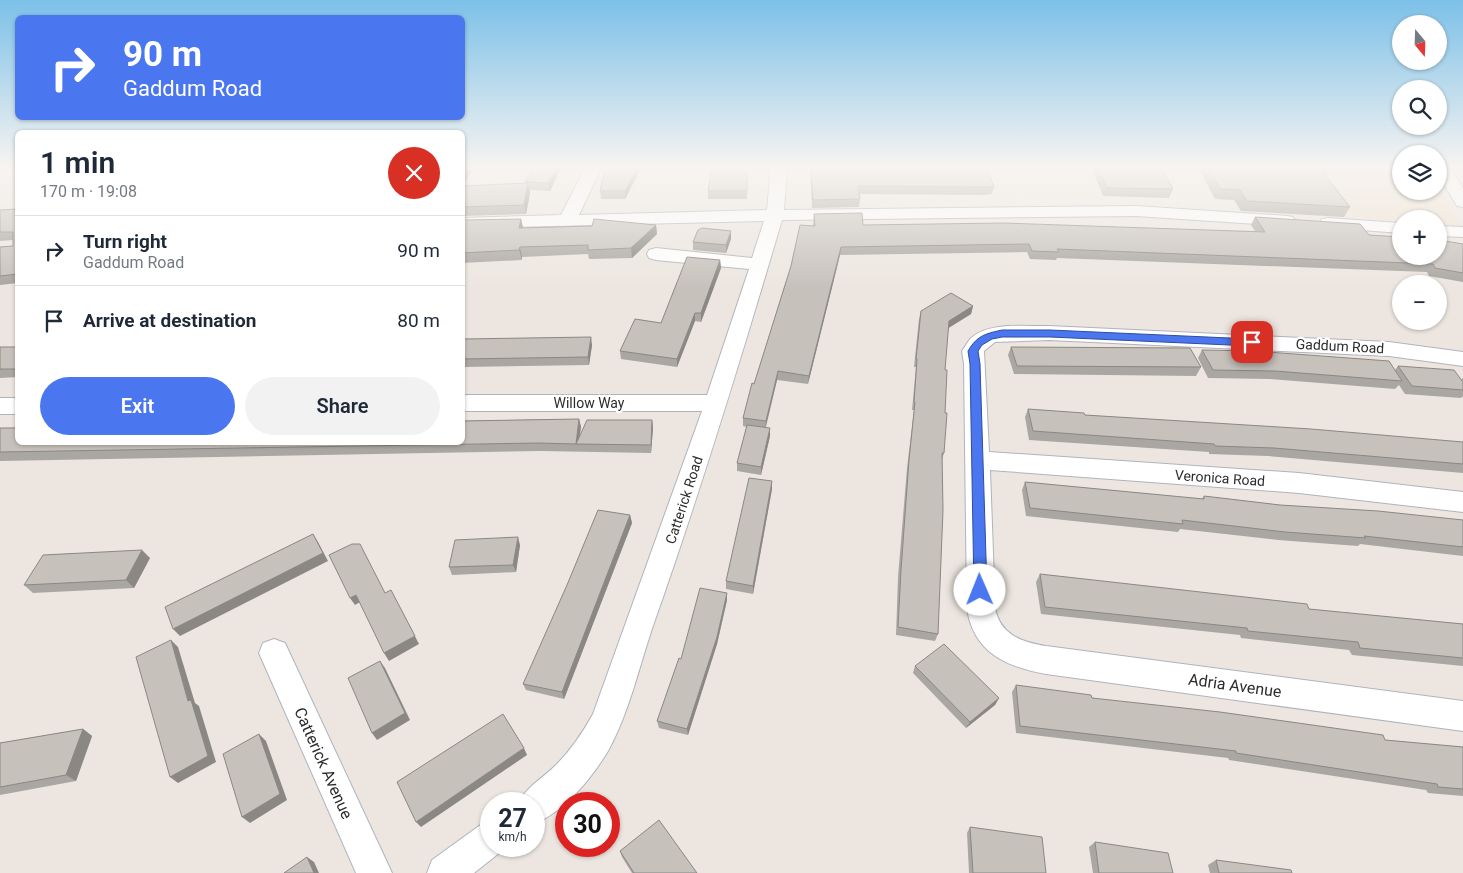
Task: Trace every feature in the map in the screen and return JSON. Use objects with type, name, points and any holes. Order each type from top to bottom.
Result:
[{"type":"street","points":[[568,219],[574,207]]},
{"type":"street","name":"Catterick Road","points":[[545,797],[577,768],[597,738],[605,721],[671,543],[775,215],[776,207]]},
{"type":"street","points":[[465,223],[775,215],[1136,211],[1392,227]]},
{"type":"street","points":[[1447,231],[1463,232]]},
{"type":"street","points":[[656,254],[759,264]]},
{"type":"street","name":"Gaddum Road","points":[[978,343],[989,336],[1002,334],[1059,334],[1389,349],[1463,359]]},
{"type":"street","name":"Adria Avenue","points":[[978,343],[973,351],[978,460],[981,608],[986,627],[995,639],[1027,657],[1463,716]]},
{"type":"street","name":"Willow Way","points":[[465,403],[715,403]]},
{"type":"street","points":[[0,406],[15,406]]},
{"type":"street","name":"Veronica Road","points":[[978,460],[1299,483],[1463,502]]},
{"type":"street","name":"Catterick Avenue","points":[[274,653],[374,873]]},
{"type":"street","points":[[445,873],[480,846]]},
{"type":"shaded area","points":[[1345,207],[1451,207],[1463,226],[1447,225],[1447,210],[1392,210],[1392,220],[1354,217]]},
{"type":"building","points":[[15,209],[15,274],[0,276],[0,247],[13,246],[13,232],[0,232],[0,210]]},
{"type":"building","points":[[862,213],[863,225],[1003,223],[1265,232],[1255,217],[1360,224],[1369,235],[1392,236],[1392,262],[1057,249],[1059,252],[1032,251],[1029,244],[841,247],[809,376],[778,371],[766,421],[743,418],[752,383],[754,384],[791,266],[800,225],[815,226],[814,214]]},
{"type":"building","points":[[521,219],[519,228],[592,226],[594,219],[656,225],[631,248],[588,250],[588,245],[520,247],[519,250],[465,253],[465,220]]},
{"type":"building","points":[[702,228],[731,231],[726,245],[693,242],[698,230]]},
{"type":"building","points":[[1447,241],[1463,244],[1463,273],[1435,268],[1434,265],[1447,265]]},
{"type":"building","points":[[687,257],[720,260],[701,313],[695,313],[677,359],[620,351],[635,319],[661,323]]},
{"type":"building","points":[[951,293],[973,306],[949,321],[945,370],[947,370],[945,413],[947,413],[944,453],[942,453],[943,510],[938,634],[898,627],[909,460],[915,402],[916,359],[921,311]]},
{"type":"building","points":[[591,337],[588,357],[465,359],[465,339]]},
{"type":"building","points":[[0,347],[15,347],[15,369],[0,369]]},
{"type":"building","points":[[1011,347],[1190,348],[1201,367],[1017,366]]},
{"type":"building","points":[[1202,350],[1254,351],[1389,361],[1402,381],[1275,371],[1213,370]]},
{"type":"building","points":[[1398,366],[1454,370],[1463,382],[1463,390],[1412,386]]},
{"type":"building","points":[[1028,409],[1084,413],[1085,415],[1311,429],[1463,442],[1463,464],[1033,431]]},
{"type":"building","points":[[579,419],[576,444],[465,444],[465,421]]},
{"type":"building","points":[[587,420],[652,420],[651,445],[576,444]]},
{"type":"building","points":[[747,425],[770,428],[761,467],[737,463]]},
{"type":"building","points":[[0,428],[15,428],[15,445],[418,445],[0,452]]},
{"type":"building","points":[[749,478],[772,481],[753,586],[726,581]]},
{"type":"building","points":[[1025,482],[1204,499],[1204,496],[1280,505],[1378,511],[1463,520],[1463,547],[1364,536],[1366,538],[1285,532],[1182,520],[1183,524],[1030,508]]},
{"type":"building","points":[[598,510],[630,515],[562,692],[523,684],[567,585]]},
{"type":"building","points":[[313,534],[323,553],[173,629],[165,607]]},
{"type":"building","points":[[518,537],[513,565],[449,567],[455,540]]},
{"type":"building","points":[[352,544],[360,544],[385,593],[391,590],[415,636],[384,653],[356,595],[350,598],[329,555]]},
{"type":"building","points":[[142,550],[126,580],[24,585],[43,555]]},
{"type":"building","points":[[1040,574],[1307,604],[1309,609],[1463,624],[1463,658],[1360,648],[1358,642],[1248,631],[1247,628],[1045,607]]},
{"type":"building","points":[[700,588],[727,593],[717,637],[687,729],[657,721],[679,658],[681,659]]},
{"type":"building","points":[[171,640],[188,701],[191,700],[208,756],[170,777],[136,657]]},
{"type":"building","points":[[944,644],[999,698],[970,722],[915,666]]},
{"type":"building","points":[[380,661],[405,713],[372,733],[348,678]]},
{"type":"building","points":[[1016,685],[1091,695],[1092,698],[1220,712],[1383,735],[1385,740],[1463,747],[1463,789],[1438,787],[1437,784],[1236,753],[1236,751],[1020,726]]},
{"type":"building","points":[[503,714],[524,748],[416,822],[397,782]]},
{"type":"building","points":[[83,729],[66,775],[0,787],[0,743]]},
{"type":"building","points":[[259,734],[280,794],[242,817],[223,754]]},
{"type":"building","points":[[659,820],[697,873],[634,873],[620,851]]},
{"type":"building","points":[[970,827],[1042,837],[1046,873],[973,873]]},
{"type":"building","points":[[1095,842],[1168,853],[1173,873],[1099,873]]},
{"type":"building","points":[[307,857],[314,873],[284,873]]},
{"type":"building","points":[[1216,860],[1291,870],[1292,873],[1219,873]]},
{"type":"route","points":[[980,590],[975,364],[973,351],[978,343],[989,336],[1002,334],[1050,333],[1252,342]]}]
